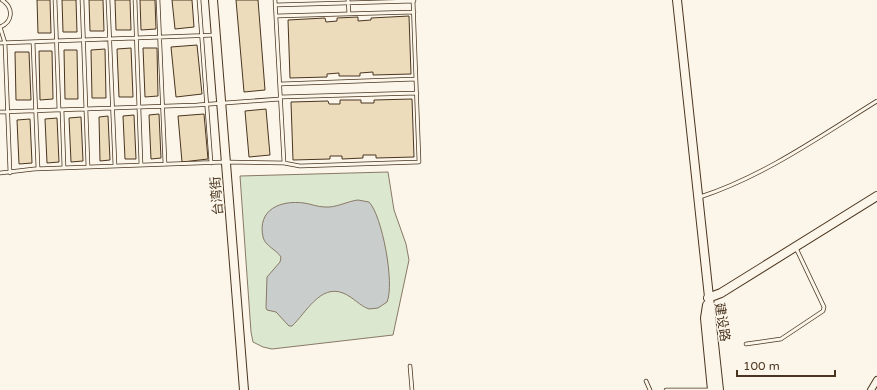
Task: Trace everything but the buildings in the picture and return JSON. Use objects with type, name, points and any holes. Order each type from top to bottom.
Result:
[{"type":"street","name":"台湾街","points":[[213,0],[244,390]]},
{"type":"street","points":[[677,0],[708,298],[721,294],[877,196]]},
{"type":"street","name":"建设路","points":[[708,298],[705,318],[712,390]]},
{"type":"street","name":"建设路","points":[[708,298],[712,318],[719,390]]},
{"type":"street","points":[[871,390],[877,380]]},
{"type":"lane","points":[[2,0],[9,7],[11,14],[6,24],[0,27],[5,43],[10,172]]},
{"type":"lane","points":[[55,0],[64,168]]},
{"type":"lane","points":[[82,0],[88,167]]},
{"type":"lane","points":[[108,0],[115,166]]},
{"type":"lane","points":[[135,0],[141,165]]},
{"type":"lane","points":[[158,0],[165,164]]},
{"type":"lane","points":[[199,0],[211,163]]},
{"type":"lane","points":[[275,0],[284,163]]},
{"type":"lane","points":[[0,173],[38,169],[225,162],[284,163],[300,166],[419,162],[414,1],[348,2],[275,6]]},
{"type":"lane","points":[[348,2],[349,14]]},
{"type":"lane","points":[[276,16],[414,12]]},
{"type":"lane","points":[[0,43],[216,35]]},
{"type":"lane","points":[[33,42],[38,169]]},
{"type":"lane","points":[[280,84],[416,79]]},
{"type":"lane","points":[[0,112],[207,104],[280,98],[417,93]]},
{"type":"lane","points":[[697,198],[735,185],[755,175],[877,101]]},
{"type":"lane","points":[[746,344],[781,339],[823,311],[824,307],[796,247]]},
{"type":"lane","points":[[410,366],[412,390]]},
{"type":"lane","points":[[646,381],[650,390]]},
{"type":"lane","points":[[666,390],[712,390]]},
{"type":"green space","points":[[388,172],[394,210],[406,244],[409,260],[393,335],[272,349],[263,347],[253,342],[251,332],[240,176]]},
{"type":"shaded area","points":[[358,200],[369,202],[374,209],[383,235],[389,281],[387,302],[378,308],[369,309],[343,293],[335,291],[320,296],[292,326],[289,326],[276,312],[267,310],[266,308],[267,277],[280,262],[281,257],[264,240],[263,237],[262,227],[267,213],[279,205],[287,203],[295,202],[320,207],[329,207]]}]
